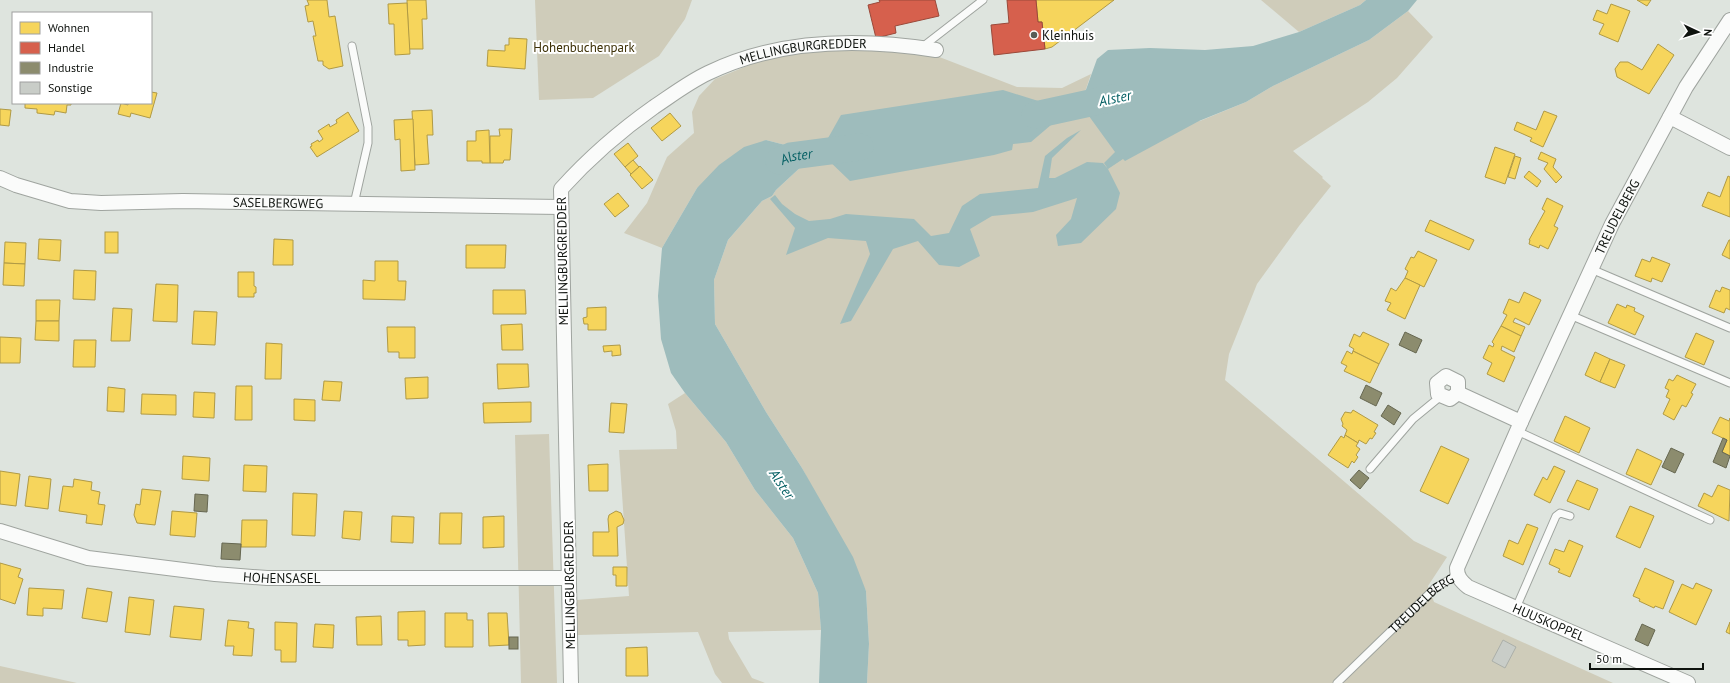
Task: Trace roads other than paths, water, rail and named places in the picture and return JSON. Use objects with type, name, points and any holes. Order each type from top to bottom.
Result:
[{"type":"street","name":"TREUDELBERG","points":[[1457,575],[1458,562],[1612,224],[1686,87],[1730,20]]},
{"type":"street","name":"MELLINGBURGREDDER","points":[[571,683],[560,207],[561,188],[600,149],[637,119],[687,84],[708,73],[744,59],[787,48],[836,43],[890,44],[936,50]]},
{"type":"street","points":[[1670,117],[1730,148]]},
{"type":"street","name":"SASELBERGWEG","points":[[0,178],[16,185],[70,201],[101,203],[183,201],[354,205],[560,207]]},
{"type":"street","points":[[1446,376],[1458,382],[1458,393],[1450,399],[1441,396],[1438,394],[1436,383],[1446,376]]},
{"type":"street","points":[[1458,393],[1519,427]]},
{"type":"street","name":"HOHENSASEL","points":[[0,531],[88,558],[215,574],[267,578],[569,578]]},
{"type":"street","name":"HUUSKOPPEL","points":[[1457,575],[1461,582],[1468,587],[1688,683]]},
{"type":"lane","points":[[921,48],[983,0]]},
{"type":"lane","points":[[352,46],[368,127],[368,143],[354,205]]},
{"type":"lane","points":[[1591,269],[1730,328]]},
{"type":"lane","points":[[1570,315],[1730,383]]},
{"type":"lane","points":[[1370,469],[1413,419],[1441,396]]},
{"type":"lane","points":[[1519,427],[1710,520]]},
{"type":"lane","points":[[1516,608],[1556,516],[1560,513],[1570,516]]},
{"type":"lane","name":"TREUDELBERG","points":[[1337,683],[1435,588],[1457,575]]},
{"type":"water","points":[[1366,0],[1417,0],[1408,11],[1369,40],[1273,86],[1246,102],[1199,121],[1125,161],[1123,159],[1108,169],[1104,163],[1115,152],[1086,112],[1078,112],[1076,100],[1083,98],[1097,59],[1108,50],[1150,48],[1205,50],[1253,46],[1299,32],[1360,5]]},
{"type":"water","points":[[1003,90],[1048,104],[1070,101],[1073,114],[1058,119],[1031,142],[1013,144],[1012,150],[994,155],[850,181],[825,157],[823,147],[841,115]]},
{"type":"water","points":[[1081,130],[1052,158],[1049,178],[1055,178],[1087,162],[1103,163],[1108,169],[1120,193],[1116,209],[1081,243],[1058,246],[1056,235],[1071,219],[1077,198],[1033,212],[992,216],[970,229],[980,256],[959,267],[939,265],[918,241],[893,249],[851,321],[840,324],[870,254],[866,241],[828,238],[786,255],[795,228],[770,199],[775,195],[782,204],[795,214],[809,221],[830,219],[846,214],[914,219],[931,236],[949,233],[962,206],[980,194],[1038,188],[1045,156],[1067,138]]},
{"type":"water","points":[[766,140],[793,147],[814,147],[816,159],[803,165],[776,190],[772,196],[762,201],[728,240],[714,280],[715,324],[766,412],[802,468],[853,557],[866,591],[869,644],[867,683],[819,683],[821,630],[818,593],[793,538],[755,490],[726,442],[685,393],[671,373],[661,339],[658,296],[662,248],[697,188],[719,165],[744,147]]},
{"type":"waterway","name":"Alster","points":[[1035,115],[1113,98]]},
{"type":"waterway","name":"Alster","points":[[779,161],[791,156],[860,147]]},
{"type":"place","name":"Kleinhuis","points":[[1034,35]]},
{"type":"park label","name":"Hohenbuchenpark","points":[[584,47]]}]
